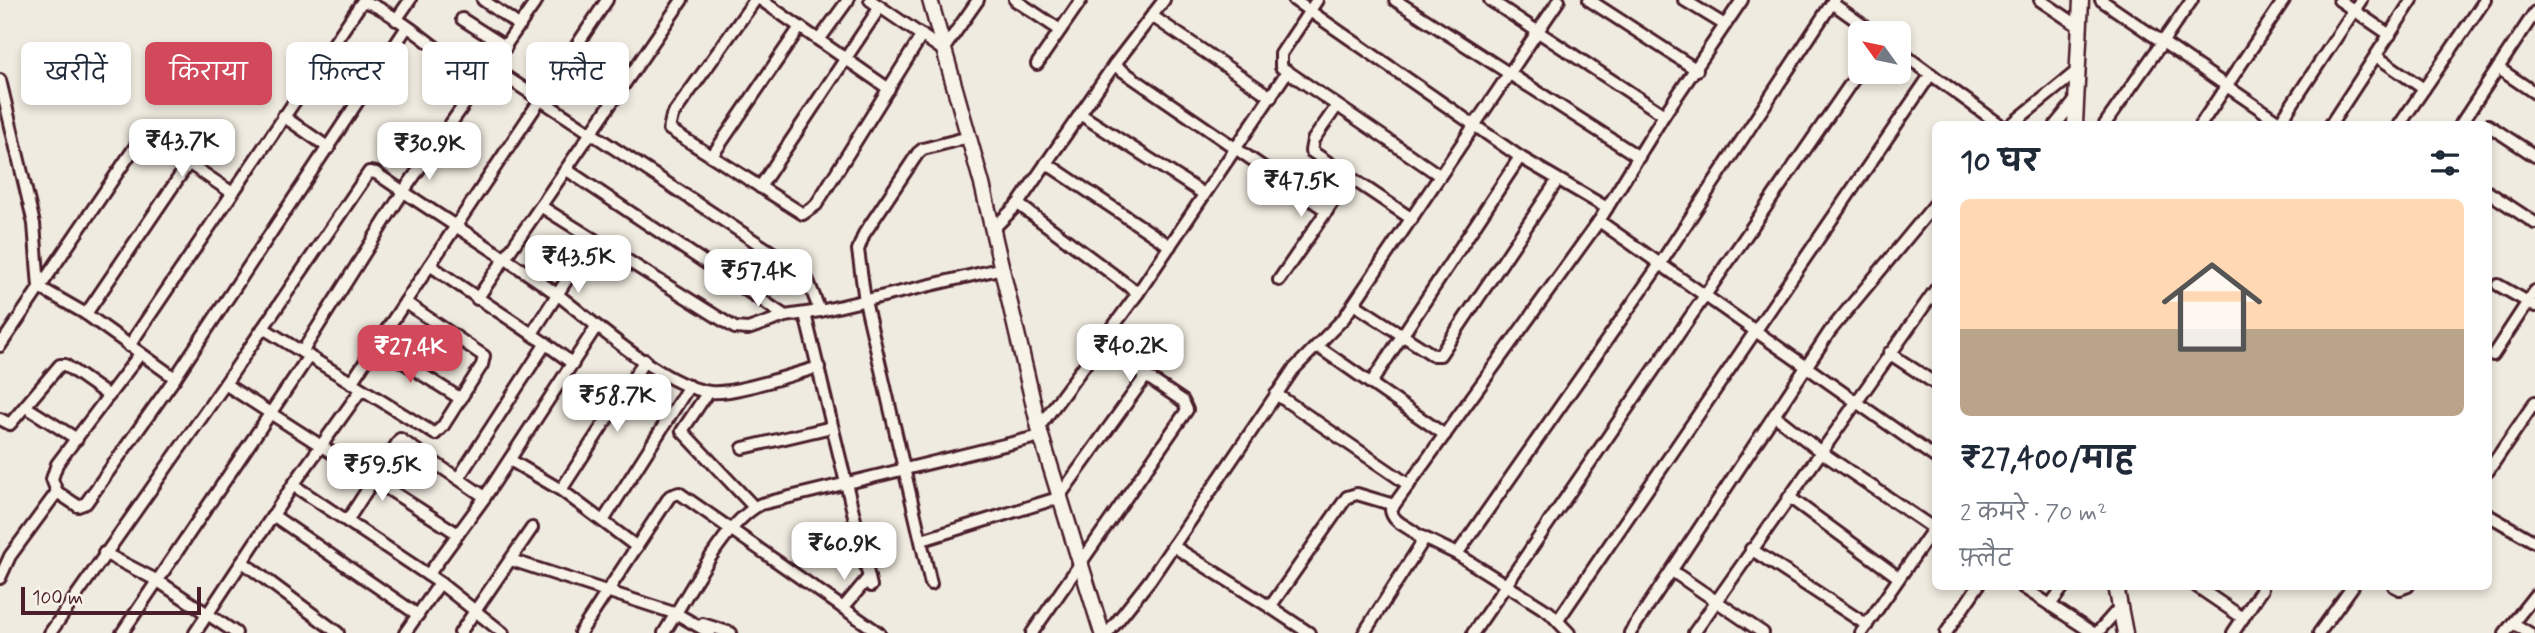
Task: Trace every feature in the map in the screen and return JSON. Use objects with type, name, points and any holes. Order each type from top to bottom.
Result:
[{"type":"street","points":[[396,20],[410,0]]},
{"type":"street","points":[[483,0],[520,26]]},
{"type":"street","points":[[509,42],[537,0]]},
{"type":"street","points":[[578,42],[607,0]]},
{"type":"street","points":[[477,299],[682,0]]},
{"type":"street","points":[[755,0],[668,123],[669,129],[797,212],[809,212],[922,35]]},
{"type":"street","points":[[761,0],[889,89]]},
{"type":"street","points":[[819,40],[848,0]]},
{"type":"street","points":[[930,0],[1003,268],[1040,432],[1058,498],[1102,633]]},
{"type":"street","points":[[943,50],[978,0]]},
{"type":"street","points":[[1014,0],[1060,30]]},
{"type":"street","points":[[1037,64],[1081,0]]},
{"type":"street","points":[[993,229],[1018,204],[1114,65],[1164,0]]},
{"type":"street","points":[[1294,0],[1520,157],[1607,208]]},
{"type":"street","points":[[1317,0],[1281,54],[1279,62],[1287,72],[1439,175]]},
{"type":"street","points":[[1395,0],[1639,157]]},
{"type":"street","points":[[1490,0],[1664,115]]},
{"type":"street","points":[[1108,633],[1173,546],[1276,394],[1354,304],[1472,124],[1539,33],[1559,0]]},
{"type":"street","points":[[1589,0],[1697,70]]},
{"type":"street","points":[[1684,0],[1725,25]]},
{"type":"street","points":[[1742,0],[1664,115],[1599,221],[1391,510],[1394,519],[1506,585],[1563,629],[1754,332],[1931,74]]},
{"type":"street","points":[[2040,0],[2077,25]]},
{"type":"street","points":[[2074,121],[2077,25],[2081,0]]},
{"type":"street","points":[[2101,0],[2276,121]]},
{"type":"street","points":[[2107,121],[2192,0]]},
{"type":"street","points":[[2203,121],[2284,0]]},
{"type":"street","points":[[2339,0],[2390,35]]},
{"type":"street","points":[[2282,121],[2361,0]]},
{"type":"street","points":[[2333,121],[2412,0]]},
{"type":"street","points":[[2402,121],[2485,0]]},
{"type":"street","points":[[1457,554],[1660,264],[1833,1],[1859,21]]},
{"type":"street","points":[[129,346],[231,191],[362,2],[370,2],[427,42]]},
{"type":"street","points":[[760,187],[845,58],[875,3],[943,50]]},
{"type":"street","points":[[1152,16],[1271,97]]},
{"type":"street","points":[[462,19],[498,42]]},
{"type":"street","points":[[2463,121],[2533,19]]},
{"type":"street","points":[[57,492],[83,506],[176,377],[407,27]]},
{"type":"street","points":[[712,156],[800,27]]},
{"type":"street","points":[[2376,56],[2424,89]]},
{"type":"street","points":[[1911,60],[1995,121]]},
{"type":"street","points":[[1114,65],[1326,211]]},
{"type":"street","points":[[2498,68],[2535,93]]},
{"type":"street","points":[[664,633],[730,530],[739,518],[754,507],[907,471],[1040,432],[1138,293],[1287,72]]},
{"type":"street","points":[[2016,121],[2076,72]]},
{"type":"street","points":[[0,80],[34,224],[39,288]]},
{"type":"street","points":[[1473,633],[1706,298],[1851,84]]},
{"type":"street","points":[[2058,121],[2075,101]]},
{"type":"street","points":[[138,633],[125,630],[271,411],[403,192],[463,105]]},
{"type":"street","points":[[195,633],[244,563],[293,485],[323,445],[376,345],[535,105]]},
{"type":"street","points":[[546,105],[800,272],[808,281],[820,311]]},
{"type":"street","points":[[1337,106],[1310,147],[1412,219]]},
{"type":"street","points":[[2469,112],[2482,121]]},
{"type":"street","points":[[1080,114],[1204,194]]},
{"type":"street","points":[[283,116],[329,148]]},
{"type":"street","points":[[2492,128],[2535,156]]},
{"type":"street","points":[[0,345],[141,138],[150,137],[231,191]]},
{"type":"street","points":[[931,584],[907,471],[865,301],[858,250],[864,234],[918,153],[930,146],[969,137]]},
{"type":"street","points":[[1371,383],[1520,157]]},
{"type":"street","points":[[1046,163],[1170,246]]},
{"type":"street","points":[[86,314],[188,164]]},
{"type":"street","points":[[567,170],[785,316]]},
{"type":"street","points":[[50,633],[225,384],[369,172],[376,173],[456,225],[559,296],[596,327],[689,386],[708,392],[819,367]]},
{"type":"street","points":[[1279,280],[1350,177]]},
{"type":"street","points":[[1354,304],[1433,355],[1444,351],[1557,181]]},
{"type":"street","points":[[2492,195],[2535,223]]},
{"type":"street","points":[[1018,204],[1138,293]]},
{"type":"street","points":[[542,207],[735,328],[748,329],[785,316],[820,311],[1003,268]]},
{"type":"street","points":[[1630,633],[1849,304],[1932,208]]},
{"type":"street","points":[[1599,221],[1932,455]]},
{"type":"street","points":[[533,332],[559,296],[593,239]]},
{"type":"street","points":[[429,265],[477,299],[533,332],[573,365]]},
{"type":"street","points":[[2498,285],[2532,304]]},
{"type":"street","points":[[39,288],[86,314],[176,377]]},
{"type":"street","points":[[2493,355],[2532,304],[2535,291]]},
{"type":"street","points":[[1695,633],[1751,549],[1932,294]]},
{"type":"street","points":[[263,328],[435,434],[461,399],[482,365],[484,356],[405,302]]},
{"type":"street","points":[[804,314],[870,582],[843,608]]},
{"type":"street","points":[[428,575],[485,497],[596,327]]},
{"type":"street","points":[[459,477],[546,343]]},
{"type":"street","points":[[376,345],[461,399]]},
{"type":"street","points":[[1032,633],[1187,410],[1183,401],[1100,345]]},
{"type":"street","points":[[1317,346],[1445,435]]},
{"type":"street","points":[[1889,353],[1932,381]]},
{"type":"street","points":[[0,578],[10,556],[57,492],[53,472],[140,354]]},
{"type":"street","points":[[561,490],[645,360]]},
{"type":"street","points":[[0,419],[10,424],[61,365],[65,365],[109,396]]},
{"type":"street","points":[[922,540],[1058,498],[1146,376]]},
{"type":"street","points":[[225,384],[271,411],[458,534]]},
{"type":"street","points":[[603,520],[689,386]]},
{"type":"street","points":[[708,392],[682,431],[754,507]]},
{"type":"street","points":[[1276,394],[1409,485]]},
{"type":"street","points":[[2492,465],[2535,402]]},
{"type":"street","points":[[26,407],[77,439]]},
{"type":"street","points":[[1773,415],[1821,452],[1932,526]]},
{"type":"street","points":[[347,520],[410,421]]},
{"type":"street","points":[[743,448],[832,427]]},
{"type":"street","points":[[400,439],[485,497]]},
{"type":"street","points":[[510,460],[561,490],[637,547]]},
{"type":"street","points":[[293,485],[440,583],[503,633]]},
{"type":"street","points":[[580,633],[674,493],[684,497],[879,633]]},
{"type":"street","points":[[1270,607],[1347,497],[1357,494],[1394,505]]},
{"type":"street","points":[[1789,497],[1898,577]]},
{"type":"street","points":[[274,516],[418,615]]},
{"type":"street","points":[[2492,517],[2535,542]]},
{"type":"street","points":[[460,633],[532,528]]},
{"type":"street","points":[[1751,549],[1864,629],[1932,532]]},
{"type":"street","points":[[1364,633],[1419,550],[1420,538],[1416,534]]},
{"type":"street","points":[[1173,546],[1309,633]]},
{"type":"street","points":[[104,553],[158,581],[210,613],[236,633]]},
{"type":"street","points":[[511,560],[731,633]]},
{"type":"street","points":[[244,563],[321,628],[338,633]]},
{"type":"street","points":[[1672,571],[1763,633]]},
{"type":"street","points":[[405,633],[440,583]]},
{"type":"street","points":[[1946,633],[1975,590]]},
{"type":"street","points":[[2027,590],[2095,633],[2120,607]]},
{"type":"street","points":[[2050,605],[2061,590]]},
{"type":"street","points":[[2117,590],[2124,633]]},
{"type":"street","points":[[2202,590],[2243,618]]},
{"type":"street","points":[[2233,633],[2261,590]]},
{"type":"street","points":[[2320,632],[2350,590]]},
{"type":"street","points":[[2505,633],[2535,595]]},
{"type":"street","points":[[694,622],[710,633]]},
{"type":"street","points":[[2513,622],[2529,633]]}]
